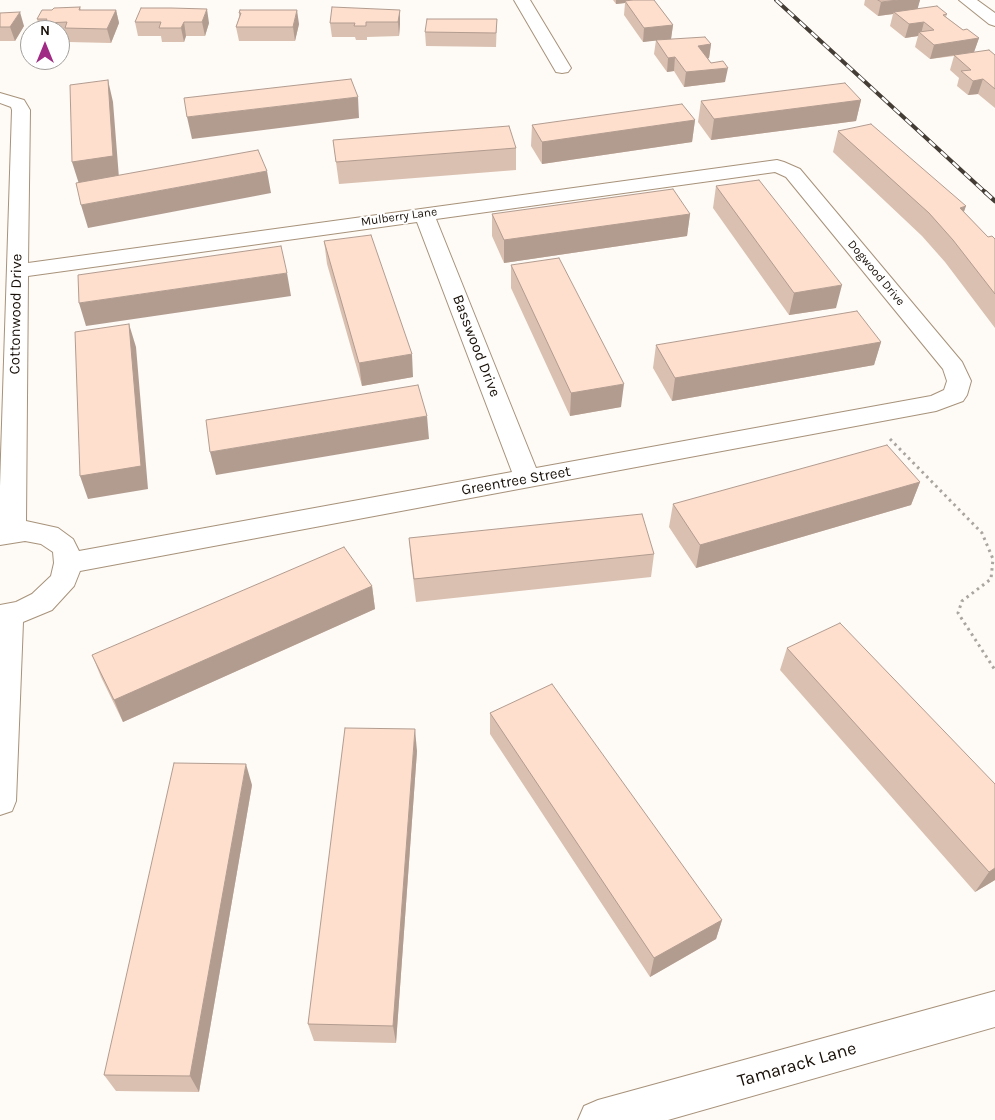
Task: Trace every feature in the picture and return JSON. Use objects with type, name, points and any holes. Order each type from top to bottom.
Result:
[{"type":"street","points":[[522,0],[562,68]]},
{"type":"street","points":[[967,0],[995,21]]},
{"type":"street","name":"Cottonwood Drive","points":[[6,99],[21,110],[17,271],[8,380],[6,534]]},
{"type":"street","name":"Mulberry Lane","points":[[17,271],[767,166],[781,167]]},
{"type":"street","name":"Dogwood Drive","points":[[781,167],[793,172],[954,367],[958,374],[958,389]]},
{"type":"street","name":"Basswood Drive","points":[[424,214],[528,479]]},
{"type":"street","name":"Greentree Street","points":[[68,563],[936,403],[955,394],[958,389]]},
{"type":"street","points":[[0,801],[5,615],[32,608],[51,595],[64,579],[68,563],[67,554],[63,546],[48,535],[37,532],[6,534]]},
{"type":"street","name":"Tamarack Lane","points":[[598,1120],[995,1009]]},
{"type":"path","points":[[868,416],[982,533],[994,559],[991,578],[962,601],[958,613],[995,670]]},
{"type":"building","points":[[654,0],[673,25],[644,28],[625,1]]},
{"type":"building","points":[[878,0],[898,0],[881,2]]},
{"type":"building","points":[[937,6],[947,14],[943,15],[963,30],[967,29],[979,38],[934,45],[919,32],[934,30],[924,22],[909,24],[894,12]]},
{"type":"building","points":[[80,7],[79,10],[116,10],[107,29],[70,28],[70,20],[37,19],[42,10],[52,10],[54,8]]},
{"type":"building","points":[[332,7],[400,10],[398,22],[366,22],[366,26],[354,26],[355,23],[330,23]]},
{"type":"building","points":[[141,8],[207,9],[202,22],[184,22],[181,28],[159,28],[161,22],[135,22]]},
{"type":"building","points":[[240,10],[297,10],[293,27],[236,27],[241,13],[239,13]]},
{"type":"building","points":[[20,12],[10,27],[0,27],[0,13]]},
{"type":"building","points":[[427,19],[497,19],[496,33],[425,32]]},
{"type":"building","points":[[705,37],[711,44],[698,46],[711,63],[723,61],[728,68],[686,72],[675,57],[668,58],[656,40]]},
{"type":"building","points":[[989,50],[995,55],[995,89],[983,79],[973,81],[961,71],[971,70],[954,55]]},
{"type":"building","points":[[351,79],[358,97],[187,117],[184,98]]},
{"type":"building","points":[[108,80],[113,156],[72,162],[70,85]]},
{"type":"building","points":[[845,83],[861,100],[714,119],[701,101]]},
{"type":"building","points":[[682,104],[695,120],[542,142],[532,125]]},
{"type":"building","points":[[871,124],[966,206],[960,208],[988,237],[992,236],[995,239],[995,294],[953,240],[929,213],[838,131]]},
{"type":"building","points":[[509,126],[516,148],[336,162],[333,140]]},
{"type":"building","points":[[258,150],[267,171],[81,205],[76,183]]},
{"type":"building","points":[[759,180],[842,285],[794,293],[716,186]]},
{"type":"building","points":[[673,189],[690,214],[504,240],[492,214]]},
{"type":"building","points":[[371,235],[412,354],[359,363],[324,241]]},
{"type":"building","points":[[281,246],[287,273],[79,303],[78,275]]},
{"type":"building","points":[[559,258],[624,384],[571,393],[511,265]]},
{"type":"building","points":[[857,311],[881,342],[675,378],[656,345]]},
{"type":"building","points":[[129,324],[141,466],[80,476],[75,332]]},
{"type":"building","points":[[418,385],[427,416],[210,452],[206,420]]},
{"type":"building","points":[[887,445],[920,482],[700,545],[673,504]]},
{"type":"building","points":[[642,514],[654,554],[414,579],[409,538]]},
{"type":"building","points":[[344,547],[372,586],[114,700],[92,655]]},
{"type":"building","points":[[840,623],[995,784],[995,868],[989,872],[787,648]]},
{"type":"building","points":[[552,684],[722,920],[654,958],[490,713]]},
{"type":"building","points":[[345,728],[415,729],[393,1026],[308,1024]]},
{"type":"building","points":[[174,763],[246,764],[190,1076],[104,1075]]},
{"type":"railway","points":[[776,0],[986,193]]},
{"type":"railway","points":[[985,192],[995,201]]}]
